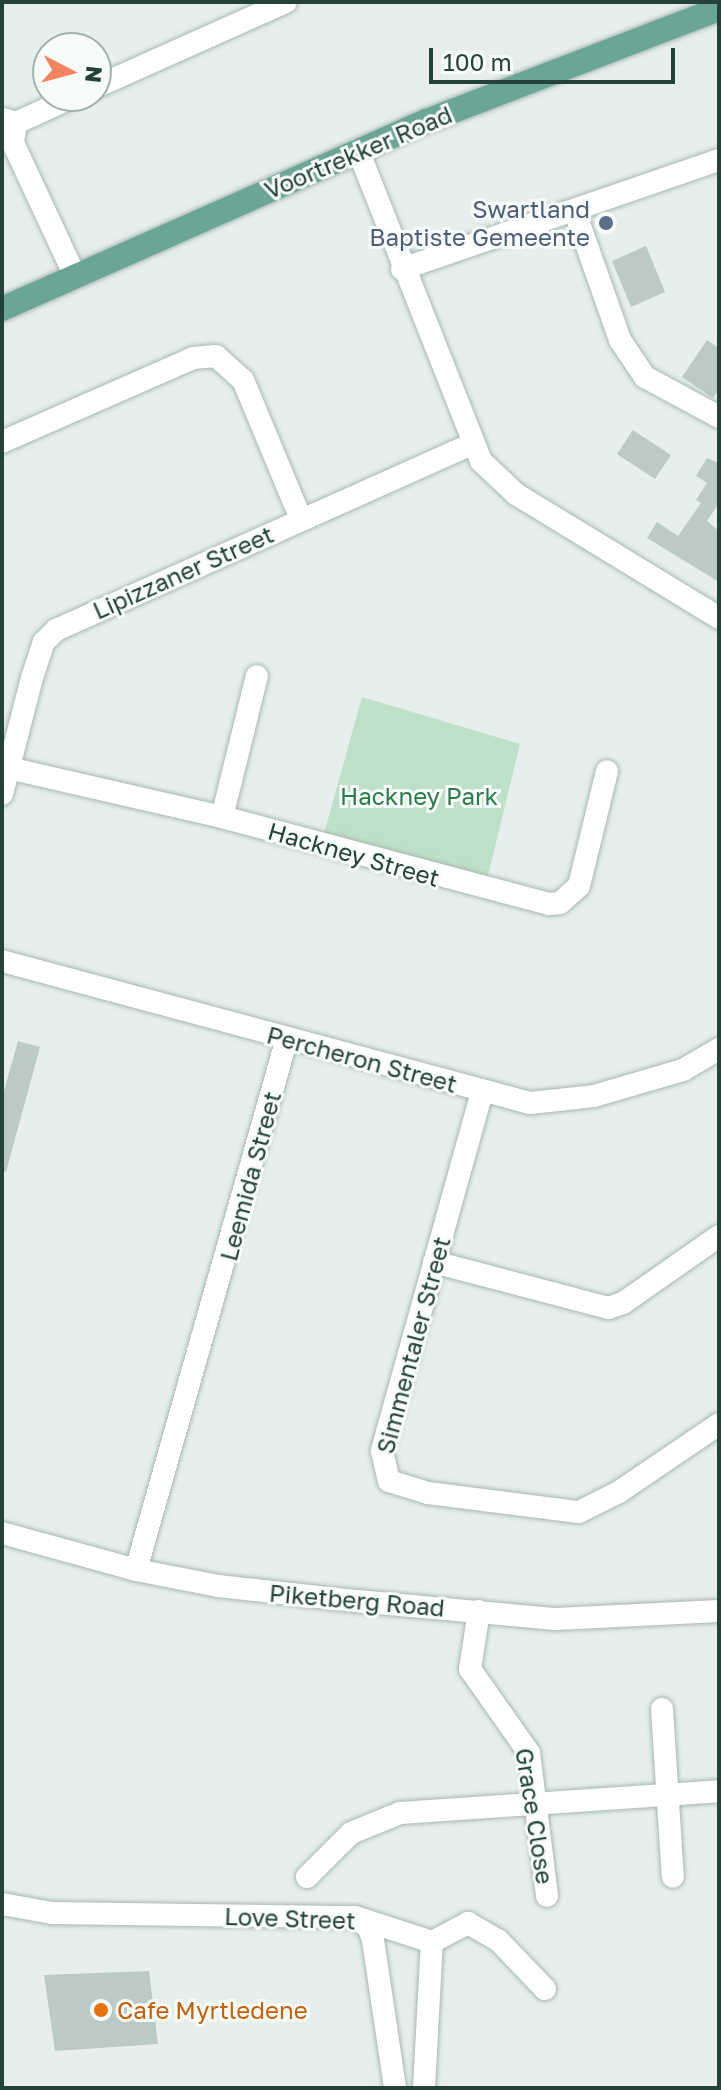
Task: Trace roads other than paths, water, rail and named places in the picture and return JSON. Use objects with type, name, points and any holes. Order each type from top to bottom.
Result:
[{"type":"main road","name":"Voortrekker Road","points":[[2,309],[358,150],[719,9]]},
{"type":"street","points":[[112,80],[286,2]]},
{"type":"street","points":[[32,112],[9,120],[13,143],[75,276]]},
{"type":"street","points":[[358,150],[471,444],[496,478],[516,494],[719,618]]},
{"type":"street","points":[[402,269],[719,160]]},
{"type":"street","points":[[575,212],[620,340],[645,377],[719,417]]},
{"type":"street","points":[[2,442],[193,358],[216,356],[243,380],[301,519]]},
{"type":"street","name":"Lipizzaner Street","points":[[2,794],[44,642],[56,630],[471,444]]},
{"type":"street","points":[[222,817],[257,676]]},
{"type":"street","name":"Hackney Street","points":[[8,768],[222,817],[514,898],[560,903],[579,886],[607,771]]},
{"type":"street","name":"Percheron Street","points":[[2,961],[530,1103],[561,1103],[683,1070],[719,1049]]},
{"type":"street","name":"Leemida Street","points":[[136,1570],[213,1314],[287,1038]]},
{"type":"street","name":"Simmentaler Street","points":[[482,1092],[382,1451],[383,1472],[397,1486],[579,1512],[619,1492],[719,1424]]},
{"type":"street","points":[[434,1262],[608,1308],[623,1303],[719,1236]]},
{"type":"street","name":"Piketberg Road","points":[[2,1533],[136,1570],[218,1586],[556,1619],[719,1611]]},
{"type":"street","name":"Grace Close","points":[[479,1611],[470,1669],[523,1737],[547,1896]]},
{"type":"street","points":[[662,1709],[671,1795],[673,1877]]},
{"type":"street","name":"Love Street","points":[[307,1877],[351,1833],[378,1818],[719,1791]]},
{"type":"street","name":"Love Street","points":[[2,1904],[52,1913],[355,1917],[432,1942]]},
{"type":"street","points":[[355,1917],[369,1928],[373,1940],[395,2088]]},
{"type":"street","points":[[424,2088],[432,1942],[468,1923],[498,1940],[545,1989]]},
{"type":"place","name":"Swartland Baptiste Gemeente","points":[[606,223]]},
{"type":"place","name":"Cafe Myrtledene","points":[[101,2010]]},
{"type":"park label","name":"Hackney Park","points":[[419,796]]}]
